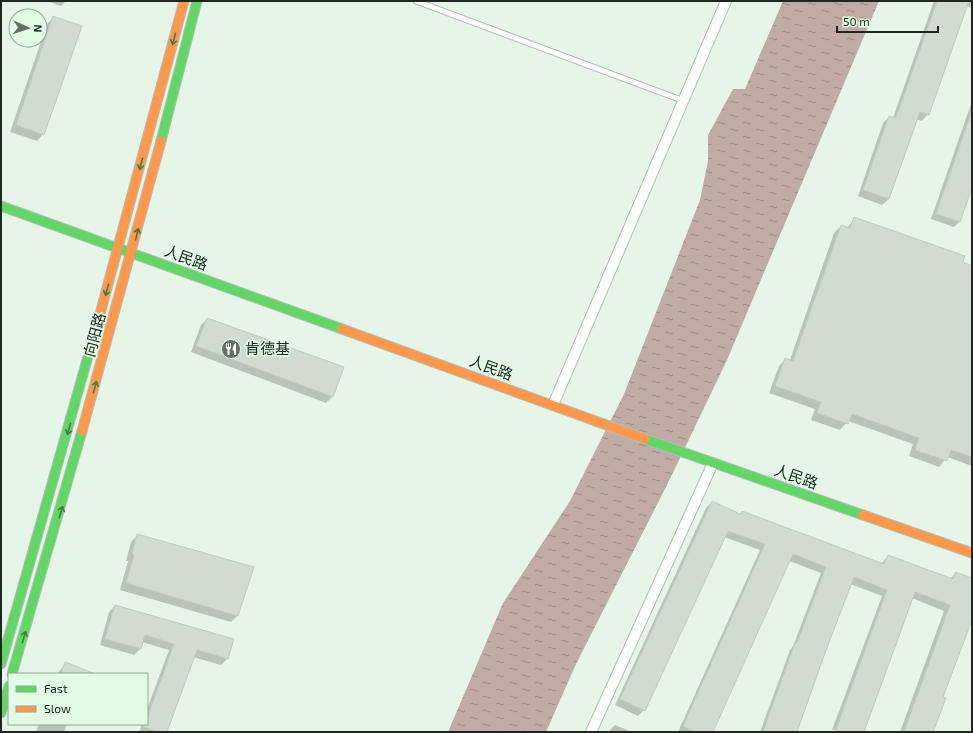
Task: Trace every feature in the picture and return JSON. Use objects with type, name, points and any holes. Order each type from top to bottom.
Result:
[{"type":"street","name":"向阳路","points":[[1,664],[47,506],[184,1]]},
{"type":"street","name":"向阳路","points":[[12,673],[64,502],[132,254],[197,1]]},
{"type":"street","points":[[553,405],[685,102],[726,1]]},
{"type":"street","name":"人民路","points":[[1,206],[603,422],[713,463],[972,553]]},
{"type":"street","points":[[591,732],[713,463]]},
{"type":"street","points":[[1,713],[8,689]]},
{"type":"lane","points":[[416,1],[685,102]]},
{"type":"water","points":[[783,1],[879,1],[727,360],[668,483],[576,664],[546,732],[448,732],[503,603],[570,501],[624,394],[700,200],[708,161],[708,135],[733,89],[745,89]]},
{"type":"building","points":[[937,1],[969,1],[929,115],[920,112],[889,199],[863,190],[889,116],[896,118]]},
{"type":"building","points":[[53,16],[82,26],[44,135],[16,125],[42,48],[48,48],[48,31]]},
{"type":"building","points":[[970,116],[972,116],[972,188],[960,222],[936,214]]},
{"type":"building","points":[[854,217],[965,256],[963,262],[972,266],[972,457],[951,450],[947,461],[915,450],[919,438],[852,414],[848,424],[817,413],[821,402],[775,386],[785,358],[793,361],[841,225],[850,228]]},
{"type":"building","points":[[207,318],[344,367],[333,397],[196,346]]},
{"type":"building","points":[[712,501],[740,514],[742,511],[884,564],[888,555],[953,579],[956,572],[972,578],[972,620],[943,697],[946,698],[933,732],[904,732],[950,605],[915,592],[864,732],[835,732],[887,590],[854,577],[797,732],[763,732],[795,643],[797,643],[826,567],[793,554],[713,732],[695,732],[683,726],[765,544],[728,531],[645,711],[620,699]]},
{"type":"building","points":[[137,534],[254,567],[238,616],[126,583],[134,555],[132,554]]},
{"type":"building","points":[[115,605],[234,639],[228,659],[197,650],[167,732],[157,732],[144,727],[145,725],[148,725],[148,715],[174,644],[145,635],[141,649],[105,639]]},
{"type":"building","points":[[65,662],[93,673],[61,673]]},
{"type":"traffic: fast","points":[[161,141],[197,1]]},
{"type":"traffic: fast","points":[[1,206],[342,329]]},
{"type":"traffic: fast","points":[[1,664],[100,314]]},
{"type":"traffic: fast","points":[[12,673],[82,431]]},
{"type":"traffic: fast","points":[[645,439],[863,515]]},
{"type":"traffic: fast","points":[[1,713],[8,689]]},
{"type":"traffic: slow","points":[[100,314],[184,1]]},
{"type":"traffic: slow","points":[[82,431],[161,141]]},
{"type":"traffic: slow","points":[[342,329],[645,439]]},
{"type":"traffic: slow","points":[[863,515],[972,553]]},
{"type":"place","name":"肯德基","points":[[231,349]]}]
